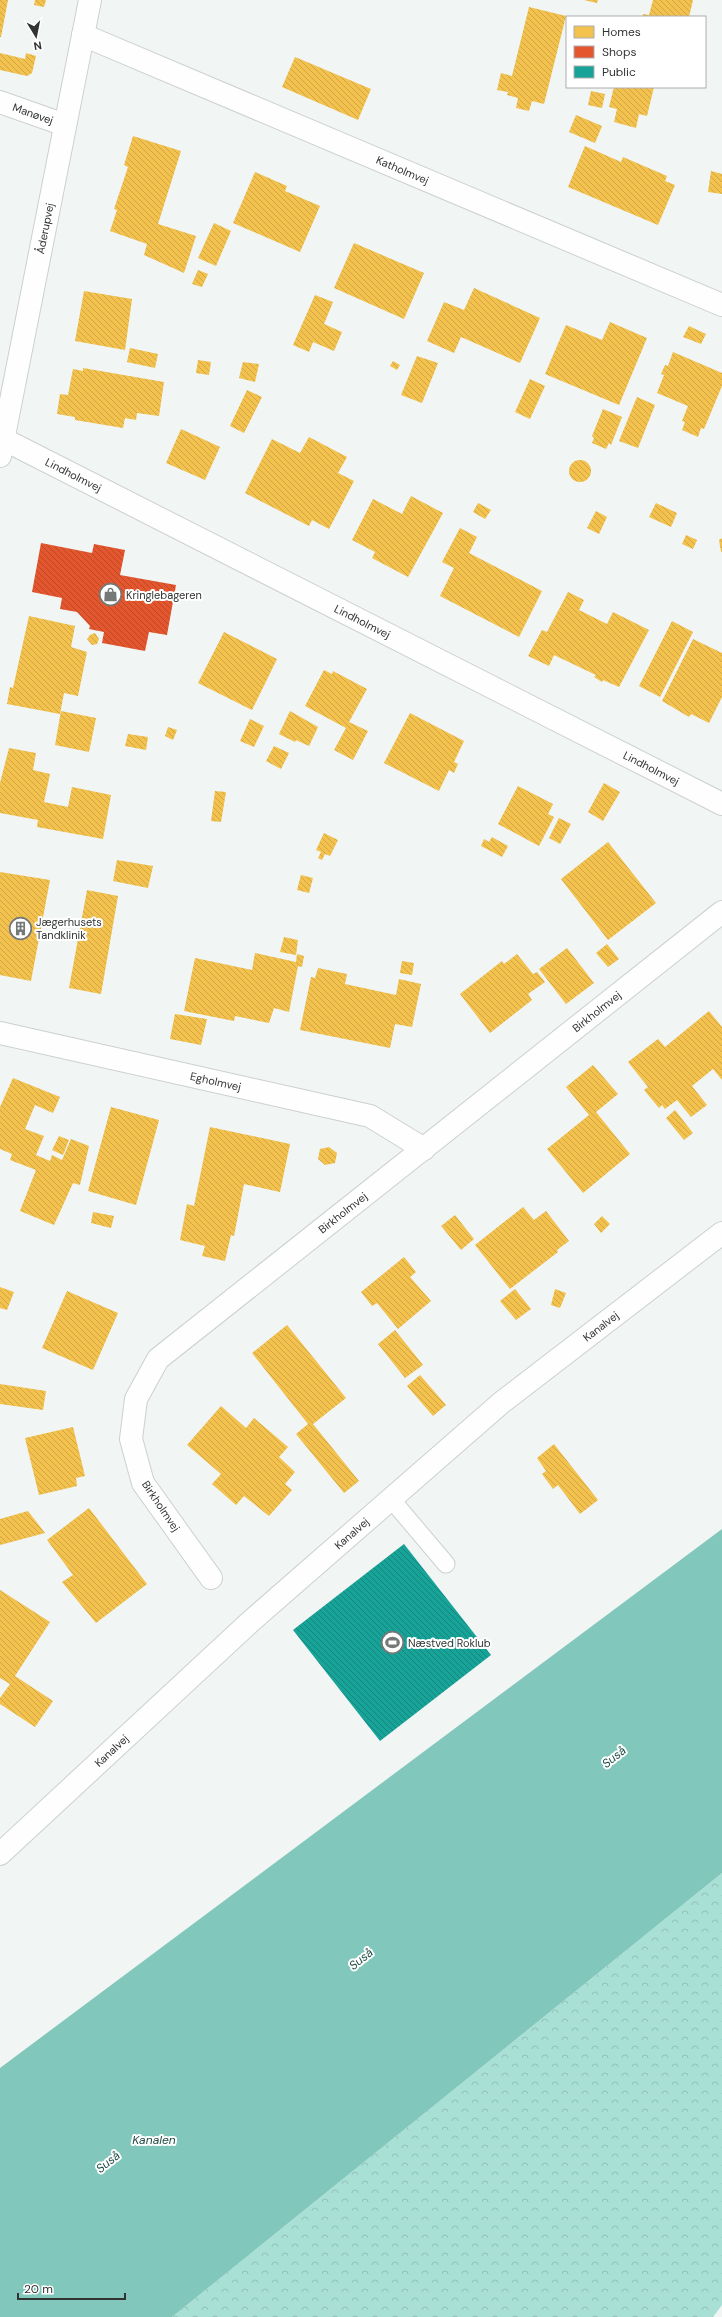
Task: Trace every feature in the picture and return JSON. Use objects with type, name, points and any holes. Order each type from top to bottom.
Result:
[{"type":"street","name":"Åderupvej","points":[[2,448],[90,0]]},
{"type":"street","name":"Katholmvej","points":[[83,35],[722,306]]},
{"type":"street","name":"Manøvej","points":[[0,102],[65,125]]},
{"type":"street","name":"Lindholmvej","points":[[2,448],[722,804]]},
{"type":"street","name":"Birkholmvej","points":[[211,1578],[143,1483],[132,1439],[136,1399],[158,1359],[722,912]]},
{"type":"street","name":"Egholmvej","points":[[0,1033],[370,1116],[424,1149]]},
{"type":"street","name":"Kanalvej","points":[[0,1854],[250,1622],[501,1402],[722,1233]]},
{"type":"lane","points":[[391,1499],[446,1564]]},
{"type":"green space","points":[[722,1873],[722,2305],[713,2317],[172,2317]]},
{"type":"water","name":"Kanalen","points":[[722,1529],[722,1873],[172,2317],[0,2317],[0,2068]]},
{"type":"building: Homes","points":[[0,0],[8,0],[1,37],[0,37]]},
{"type":"building: Homes","points":[[35,0],[46,0],[44,7],[34,5]]},
{"type":"building: Homes","points":[[584,0],[598,0],[597,3]]},
{"type":"building: Homes","points":[[653,0],[693,0],[689,16],[642,16],[643,14],[649,15]]},
{"type":"building: Homes","points":[[529,7],[566,16],[544,104],[532,101],[529,111],[516,108],[518,98],[507,95],[508,92],[497,90],[501,73],[512,76]]},
{"type":"building: Homes","points":[[0,53],[25,59],[26,53],[36,56],[32,73],[27,76],[0,70]]},
{"type":"building: Homes","points":[[295,57],[371,89],[358,120],[282,87]]},
{"type":"building: Homes","points":[[614,88],[654,88],[647,116],[639,114],[636,128],[614,122],[617,109],[609,107]]},
{"type":"building: Homes","points":[[591,91],[605,94],[602,108],[588,105]]},
{"type":"building: Homes","points":[[576,115],[602,126],[595,143],[569,132]]},
{"type":"building: Homes","points":[[133,136],[181,151],[158,224],[196,236],[184,273],[144,255],[147,244],[110,231],[117,210],[114,209],[128,167],[124,165]]},
{"type":"building: Homes","points":[[585,146],[621,162],[623,157],[667,176],[665,181],[675,185],[658,225],[568,187]]},
{"type":"building: Homes","points":[[711,171],[722,174],[722,194],[708,192]]},
{"type":"building: Homes","points":[[255,172],[287,186],[285,191],[320,206],[300,252],[233,223]]},
{"type":"building: Homes","points":[[214,223],[231,231],[216,266],[198,258]]},
{"type":"building: Homes","points":[[354,243],[424,273],[404,319],[334,288]]},
{"type":"building: Homes","points":[[198,270],[208,274],[202,287],[192,284]]},
{"type":"building: Homes","points":[[474,288],[540,318],[520,363],[461,337],[454,353],[427,341],[444,302],[464,310]]},
{"type":"building: Homes","points":[[84,291],[132,299],[125,350],[75,341]]},
{"type":"building: Homes","points":[[315,295],[333,302],[324,324],[342,332],[334,351],[313,342],[309,352],[293,345]]},
{"type":"building: Homes","points":[[610,322],[647,338],[619,405],[545,374],[566,325],[602,340]]},
{"type":"building: Homes","points":[[689,326],[706,334],[701,344],[683,337]]},
{"type":"building: Homes","points":[[130,348],[158,354],[155,368],[127,362]]},
{"type":"building: Homes","points":[[673,352],[722,373],[722,386],[704,429],[701,428],[698,437],[682,430],[685,422],[682,421],[688,406],[657,393],[664,375],[661,374],[665,365],[668,366]]},
{"type":"building: Homes","points":[[417,356],[438,363],[422,403],[401,395]]},
{"type":"building: Homes","points":[[198,360],[211,362],[209,375],[196,373]]},
{"type":"building: Homes","points":[[393,361],[400,365],[397,370],[390,366]]},
{"type":"building: Homes","points":[[243,362],[259,364],[255,382],[239,378]]},
{"type":"building: Homes","points":[[83,368],[164,382],[159,416],[137,413],[136,420],[125,418],[123,428],[75,420],[75,417],[57,414],[60,394],[68,395],[73,369],[83,371]]},
{"type":"building: Homes","points":[[530,379],[545,386],[530,419],[515,412]]},
{"type":"building: Homes","points":[[247,390],[262,397],[244,433],[230,426]]},
{"type":"building: Homes","points":[[637,397],[655,405],[638,448],[619,441]]},
{"type":"building: Homes","points":[[603,409],[622,417],[611,445],[609,443],[606,449],[592,443],[594,438],[592,436]]},
{"type":"building: Homes","points":[[181,429],[220,447],[205,480],[166,463]]},
{"type":"building: Homes","points":[[309,437],[347,457],[338,473],[354,481],[329,529],[312,520],[309,526],[245,493],[272,439],[300,453]]},
{"type":"building: Homes","points":[[580,460],[584,461],[590,467],[590,475],[584,481],[580,482],[576,481],[570,475],[569,471],[570,467],[576,461]]},
{"type":"building: Homes","points":[[411,496],[443,513],[408,577],[372,558],[375,552],[352,540],[373,499],[402,514]]},
{"type":"building: Homes","points":[[478,503],[491,510],[485,519],[473,512]]},
{"type":"building: Homes","points":[[656,503],[677,513],[671,527],[649,517]]},
{"type":"building: Homes","points":[[596,511],[607,517],[599,534],[587,528]]},
{"type":"building: Homes","points":[[460,528],[477,537],[469,553],[542,591],[519,637],[440,596],[454,568],[442,562]]},
{"type":"building: Homes","points":[[686,535],[697,540],[693,549],[682,544]]},
{"type":"building: Homes","points":[[722,538],[722,552],[721,552],[719,540]]},
{"type":"building: Homes","points":[[568,592],[584,600],[579,610],[607,624],[613,612],[649,630],[619,687],[603,680],[602,682],[594,677],[596,675],[554,655],[549,666],[528,656],[542,630],[547,632]]},
{"type":"building: Homes","points":[[29,616],[75,626],[71,647],[87,652],[78,696],[64,693],[60,714],[7,704],[10,687],[13,688]]},
{"type":"building: Homes","points":[[672,621],[693,632],[660,697],[639,686]]},
{"type":"building: Homes","points":[[224,632],[277,659],[252,710],[198,683]]},
{"type":"building: Homes","points":[[95,633],[99,639],[97,644],[92,645],[87,639],[90,635]]},
{"type":"building: Homes","points":[[693,639],[722,653],[722,697],[709,723],[691,714],[689,717],[662,701]]},
{"type":"building: Homes","points":[[324,670],[332,674],[333,671],[367,689],[349,722],[368,731],[353,760],[334,750],[346,728],[305,706]]},
{"type":"building: Homes","points":[[61,711],[96,718],[89,752],[55,745]]},
{"type":"building: Homes","points":[[290,711],[318,727],[309,746],[296,740],[295,742],[279,734]]},
{"type":"building: Homes","points":[[410,713],[464,741],[454,762],[458,764],[454,773],[449,770],[439,791],[384,763]]},
{"type":"building: Homes","points":[[250,719],[264,726],[254,747],[240,741]]},
{"type":"building: Homes","points":[[168,727],[177,730],[173,740],[165,736]]},
{"type":"building: Homes","points":[[128,734],[148,737],[146,750],[125,746]]},
{"type":"building: Homes","points":[[274,746],[289,753],[281,769],[266,761]]},
{"type":"building: Homes","points":[[9,748],[36,753],[33,770],[50,774],[44,802],[68,807],[72,787],[111,795],[103,839],[37,827],[38,820],[0,813],[0,783]]},
{"type":"building: Homes","points":[[604,783],[620,792],[603,821],[588,812]]},
{"type":"building: Homes","points":[[518,786],[553,804],[548,814],[554,817],[539,846],[498,824]]},
{"type":"building: Homes","points":[[215,791],[226,792],[221,822],[211,821]]},
{"type":"building: Homes","points":[[559,818],[571,824],[560,844],[549,838]]},
{"type":"building: Homes","points":[[324,833],[338,840],[330,856],[325,854],[322,860],[318,858],[321,852],[316,850]]},
{"type":"building: Homes","points":[[492,837],[508,846],[502,857],[481,846],[484,839],[489,842]]},
{"type":"building: Homes","points":[[608,842],[656,903],[608,940],[561,879]]},
{"type":"building: Homes","points":[[117,860],[153,866],[148,888],[113,881]]},
{"type":"building: Homes","name":"Jægerhusets Tandklinik","points":[[0,872],[50,880],[31,981],[0,975]]},
{"type":"building: Homes","points":[[301,875],[313,878],[309,893],[297,890]]},
{"type":"building: Homes","points":[[87,890],[118,896],[101,994],[69,988]]},
{"type":"building: Homes","points":[[284,937],[298,940],[296,955],[280,952]]},
{"type":"building: Homes","points":[[607,944],[619,959],[608,967],[596,953]]},
{"type":"building: Homes","points":[[567,948],[594,983],[566,1004],[539,969]]},
{"type":"building: Homes","points":[[255,953],[296,962],[297,954],[304,956],[302,967],[298,966],[289,1012],[274,1008],[269,1023],[235,1016],[234,1021],[184,1011],[195,958],[252,970]]},
{"type":"building: Homes","points":[[517,954],[533,974],[537,972],[545,982],[528,994],[532,1000],[490,1033],[460,994],[502,961],[504,964]]},
{"type":"building: Homes","points":[[402,961],[414,963],[412,975],[400,973]]},
{"type":"building: Homes","points":[[318,968],[347,974],[345,984],[396,995],[399,979],[421,984],[412,1027],[395,1024],[390,1048],[300,1030],[311,977],[315,978]]},
{"type":"building: Homes","points":[[709,1011],[722,1027],[722,1080],[713,1069],[692,1086],[707,1105],[691,1117],[677,1100],[665,1109],[662,1105],[659,1108],[644,1090],[648,1087],[628,1062],[658,1039],[665,1047]]},
{"type":"building: Homes","points":[[175,1014],[207,1019],[201,1045],[170,1039]]},
{"type":"building: Homes","points":[[593,1065],[618,1094],[596,1112],[630,1154],[583,1193],[547,1149],[589,1115],[566,1087]]},
{"type":"building: Homes","points":[[13,1078],[60,1097],[53,1113],[35,1105],[25,1129],[44,1136],[36,1155],[50,1161],[52,1155],[62,1160],[71,1139],[89,1146],[80,1185],[73,1183],[54,1225],[20,1211],[36,1170],[10,1160],[12,1154],[0,1149],[0,1107]]},
{"type":"building: Homes","points":[[111,1107],[159,1120],[136,1205],[88,1191]]},
{"type":"building: Homes","points":[[675,1110],[693,1133],[684,1140],[666,1118]]},
{"type":"building: Homes","points":[[210,1127],[290,1144],[280,1192],[244,1184],[234,1236],[231,1235],[225,1261],[202,1256],[205,1246],[180,1240],[187,1204],[194,1206]]},
{"type":"building: Homes","points":[[59,1136],[69,1140],[63,1155],[52,1150]]},
{"type":"building: Homes","points":[[329,1147],[337,1153],[335,1163],[325,1165],[318,1159],[320,1149]]},
{"type":"building: Homes","points":[[523,1207],[534,1220],[546,1211],[569,1241],[557,1250],[558,1252],[510,1289],[475,1245]]},
{"type":"building: Homes","points":[[93,1212],[114,1216],[111,1228],[91,1223]]},
{"type":"building: Homes","points":[[455,1215],[474,1239],[461,1250],[441,1226]]},
{"type":"building: Homes","points":[[602,1216],[610,1224],[601,1233],[594,1224]]},
{"type":"building: Homes","points":[[404,1257],[416,1272],[410,1277],[431,1301],[398,1329],[377,1303],[372,1306],[361,1292]]},
{"type":"building: Homes","points":[[0,1287],[14,1292],[7,1310],[0,1308]]},
{"type":"building: Homes","points":[[515,1289],[531,1309],[516,1320],[500,1301]]},
{"type":"building: Homes","points":[[555,1289],[566,1293],[560,1308],[551,1305]]},
{"type":"building: Homes","points":[[67,1291],[118,1313],[93,1370],[42,1348]]},
{"type":"building: Homes","points":[[287,1325],[346,1398],[313,1424],[359,1481],[344,1493],[296,1434],[308,1424],[252,1353]]},
{"type":"building: Homes","points":[[395,1330],[423,1365],[405,1378],[378,1344]]},
{"type":"building: Homes","points":[[420,1375],[446,1405],[433,1416],[407,1386]]},
{"type":"building: Homes","points":[[0,1384],[46,1391],[43,1410],[0,1404]]},
{"type":"building: Homes","points":[[221,1406],[246,1428],[254,1418],[288,1447],[279,1457],[295,1472],[285,1484],[292,1490],[269,1516],[244,1496],[236,1505],[212,1484],[221,1474],[187,1445]]},
{"type":"building: Homes","points":[[73,1427],[85,1476],[76,1478],[77,1486],[39,1495],[25,1438]]},
{"type":"building: Homes","points":[[554,1444],[598,1500],[580,1514],[558,1485],[553,1489],[542,1474],[546,1471],[537,1458]]},
{"type":"building: Homes","points":[[89,1508],[147,1584],[96,1623],[62,1582],[73,1575],[47,1540]]},
{"type":"building: Homes","points":[[28,1511],[45,1533],[0,1545],[0,1519]]},
{"type":"building: Homes","points":[[0,1590],[50,1622],[15,1676],[53,1701],[35,1727],[0,1704],[0,1698],[10,1684],[0,1678]]},
{"type":"building: Shops","name":"Kringlebageren","points":[[41,543],[92,553],[94,544],[125,550],[120,575],[176,585],[167,635],[149,632],[145,651],[102,643],[104,632],[89,629],[90,626],[77,612],[60,609],[62,598],[32,592]]},
{"type":"building: Public","name":"Næstved Roklub","points":[[404,1544],[491,1655],[380,1741],[293,1630]]},
{"type":"place","name":"Kringlebageren","points":[[110,595]]},
{"type":"place","name":"Jægerhusets Tandklinik","points":[[20,928]]},
{"type":"place","name":"Næstved Roklub","points":[[392,1643]]},
{"type":"water label","name":"Suså","points":[[614,1757]]},
{"type":"water label","name":"Suså","points":[[361,1959]]},
{"type":"water label","name":"Suså","points":[[108,2162]]}]
